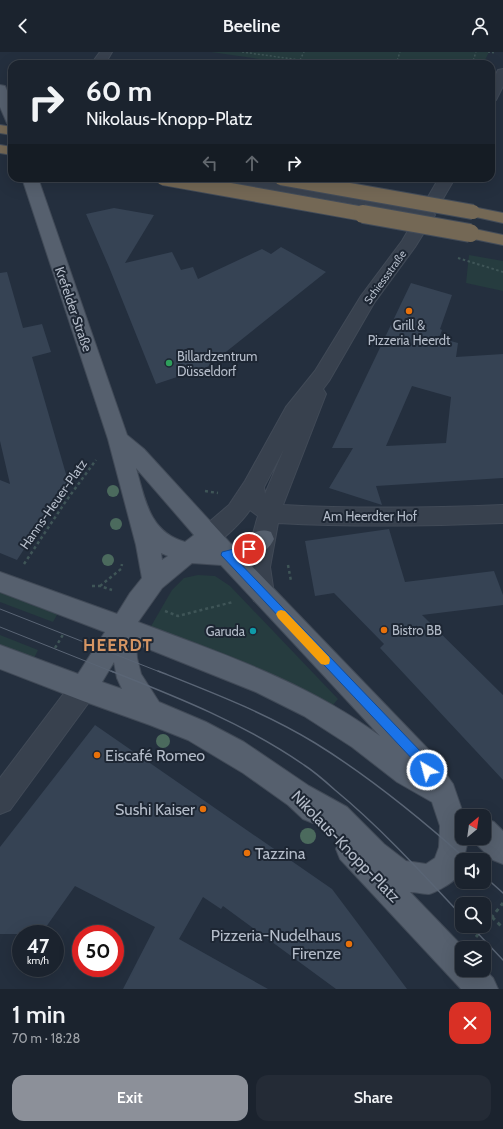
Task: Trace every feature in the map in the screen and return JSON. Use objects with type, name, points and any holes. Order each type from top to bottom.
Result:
[{"type":"highway","points":[[185,182],[503,240]]},
{"type":"highway","points":[[304,182],[503,218]]},
{"type":"main road","points":[[0,89],[8,110]]},
{"type":"main road","name":"Krefelder Straße","points":[[31,182],[118,439],[123,463],[143,524],[152,558],[154,581]]},
{"type":"main road","points":[[118,439],[137,455],[262,594],[419,758],[442,794],[454,826],[453,847],[446,868],[429,879],[410,877],[396,870],[374,854],[338,817],[304,798]]},
{"type":"main road","points":[[143,524],[156,540],[188,553],[226,555],[249,549],[263,539]]},
{"type":"main road","points":[[83,689],[138,601],[154,581],[209,536]]},
{"type":"main road","points":[[154,581],[182,566],[203,564],[226,570],[262,594]]},
{"type":"main road","points":[[5,584],[123,627],[265,684],[313,707],[361,738],[407,772],[442,794],[459,809]]},
{"type":"main road","points":[[123,627],[125,658],[130,678],[150,712]]},
{"type":"main road","name":"Nikolaus-Knopp-Platz","points":[[0,656],[40,674],[150,712],[198,732],[249,760],[304,798],[455,960]]},
{"type":"main road","points":[[491,839],[503,850]]},
{"type":"main road","points":[[471,977],[482,989]]},
{"type":"street","points":[[495,89],[503,73]]},
{"type":"street","points":[[255,182],[389,205],[427,214]]},
{"type":"street","name":"Schiessstraße","points":[[209,536],[237,511],[253,487],[293,412],[322,376],[367,300],[409,242],[445,182]]},
{"type":"street","name":"Schiessstraße","points":[[262,594],[259,568],[263,539],[281,480],[322,376]]},
{"type":"street","points":[[253,487],[257,503],[271,513]]},
{"type":"street","name":"Am Heerdter Hof","points":[[271,513],[320,516],[451,516],[503,514]]},
{"type":"street","points":[[0,800],[83,689]]},
{"type":"path","points":[[242,52],[300,60],[304,52]]},
{"type":"path","name":"Hanns-Heuer-Platz","points":[[5,584],[100,454],[118,439]]},
{"type":"path","points":[[138,601],[178,616],[262,594]]},
{"type":"path","points":[[40,674],[77,610]]},
{"type":"path","points":[[474,938],[503,903]]},
{"type":"path","points":[[492,917],[503,928]]},
{"type":"green space","points":[[211,52],[489,52],[485,60],[267,60]]},
{"type":"green space","points":[[469,255],[503,261],[503,291],[466,283]]},
{"type":"green space","points":[[198,575],[215,576],[230,586],[338,699],[332,706],[150,628],[172,590],[184,578]]},
{"type":"green space","points":[[0,592],[58,613],[53,622],[0,602]]},
{"type":"green space","points":[[0,635],[38,650],[34,658],[0,645]]},
{"type":"building","points":[[114,208],[154,215],[125,263],[172,252],[181,270],[193,267],[198,279],[262,249],[271,254],[281,247],[326,272],[207,367],[156,384],[86,214]]},
{"type":"building","points":[[7,272],[23,328],[42,324],[51,352],[32,357],[68,481],[17,560],[0,553],[0,480],[10,484],[0,441],[0,273]]},
{"type":"building","points":[[411,283],[452,295],[440,329],[442,330],[439,338],[458,343],[456,357],[503,354],[503,478],[376,486],[382,505],[329,488],[353,448],[332,448]],"holes":[[[412,386],[451,397],[446,443],[386,446]]]},
{"type":"building","points":[[389,529],[405,582],[494,571],[503,595],[503,605],[422,615],[503,695],[503,780],[380,648],[384,644],[334,593],[315,596],[305,541]]},
{"type":"building","points":[[95,725],[332,889],[407,989],[336,989],[223,906],[221,909],[203,897],[179,939],[268,989],[123,989],[155,927],[75,886],[47,925],[12,925],[12,934],[0,934],[0,847]]},
{"type":"tram line","points":[[0,609],[160,672]]},
{"type":"tram line","points":[[0,627],[113,672]]},
{"type":"tram line","points":[[111,671],[210,712],[281,750],[308,768],[385,835],[455,909]]},
{"type":"tram line","points":[[158,671],[258,713],[315,743],[394,798],[459,853]]},
{"type":"tram line","points":[[491,882],[503,893]]},
{"type":"tram line","points":[[478,933],[503,960]]},
{"type":"slow traffic","points":[[281,614],[325,660]]},
{"type":"place","name":"Grill & Pizzeria Heerdt","points":[[409,311]]},
{"type":"place","name":"Billardzentrum Düsseldorf","points":[[169,363]]},
{"type":"place","name":"Bistro BB","points":[[384,630]]},
{"type":"place","name":"Garuda","points":[[253,631]]},
{"type":"place","name":"Eiscafé Romeo","points":[[97,755]]},
{"type":"place","name":"Sushi Kaiser","points":[[203,809]]},
{"type":"place","name":"Tazzina","points":[[247,853]]},
{"type":"place","name":"Pizzeria-Nudelhaus Firenze","points":[[349,944]]},
{"type":"district","name":"HEERDT","points":[[118,645]]},
{"type":"route","points":[[249,549],[226,555],[419,758],[427,770]]}]
